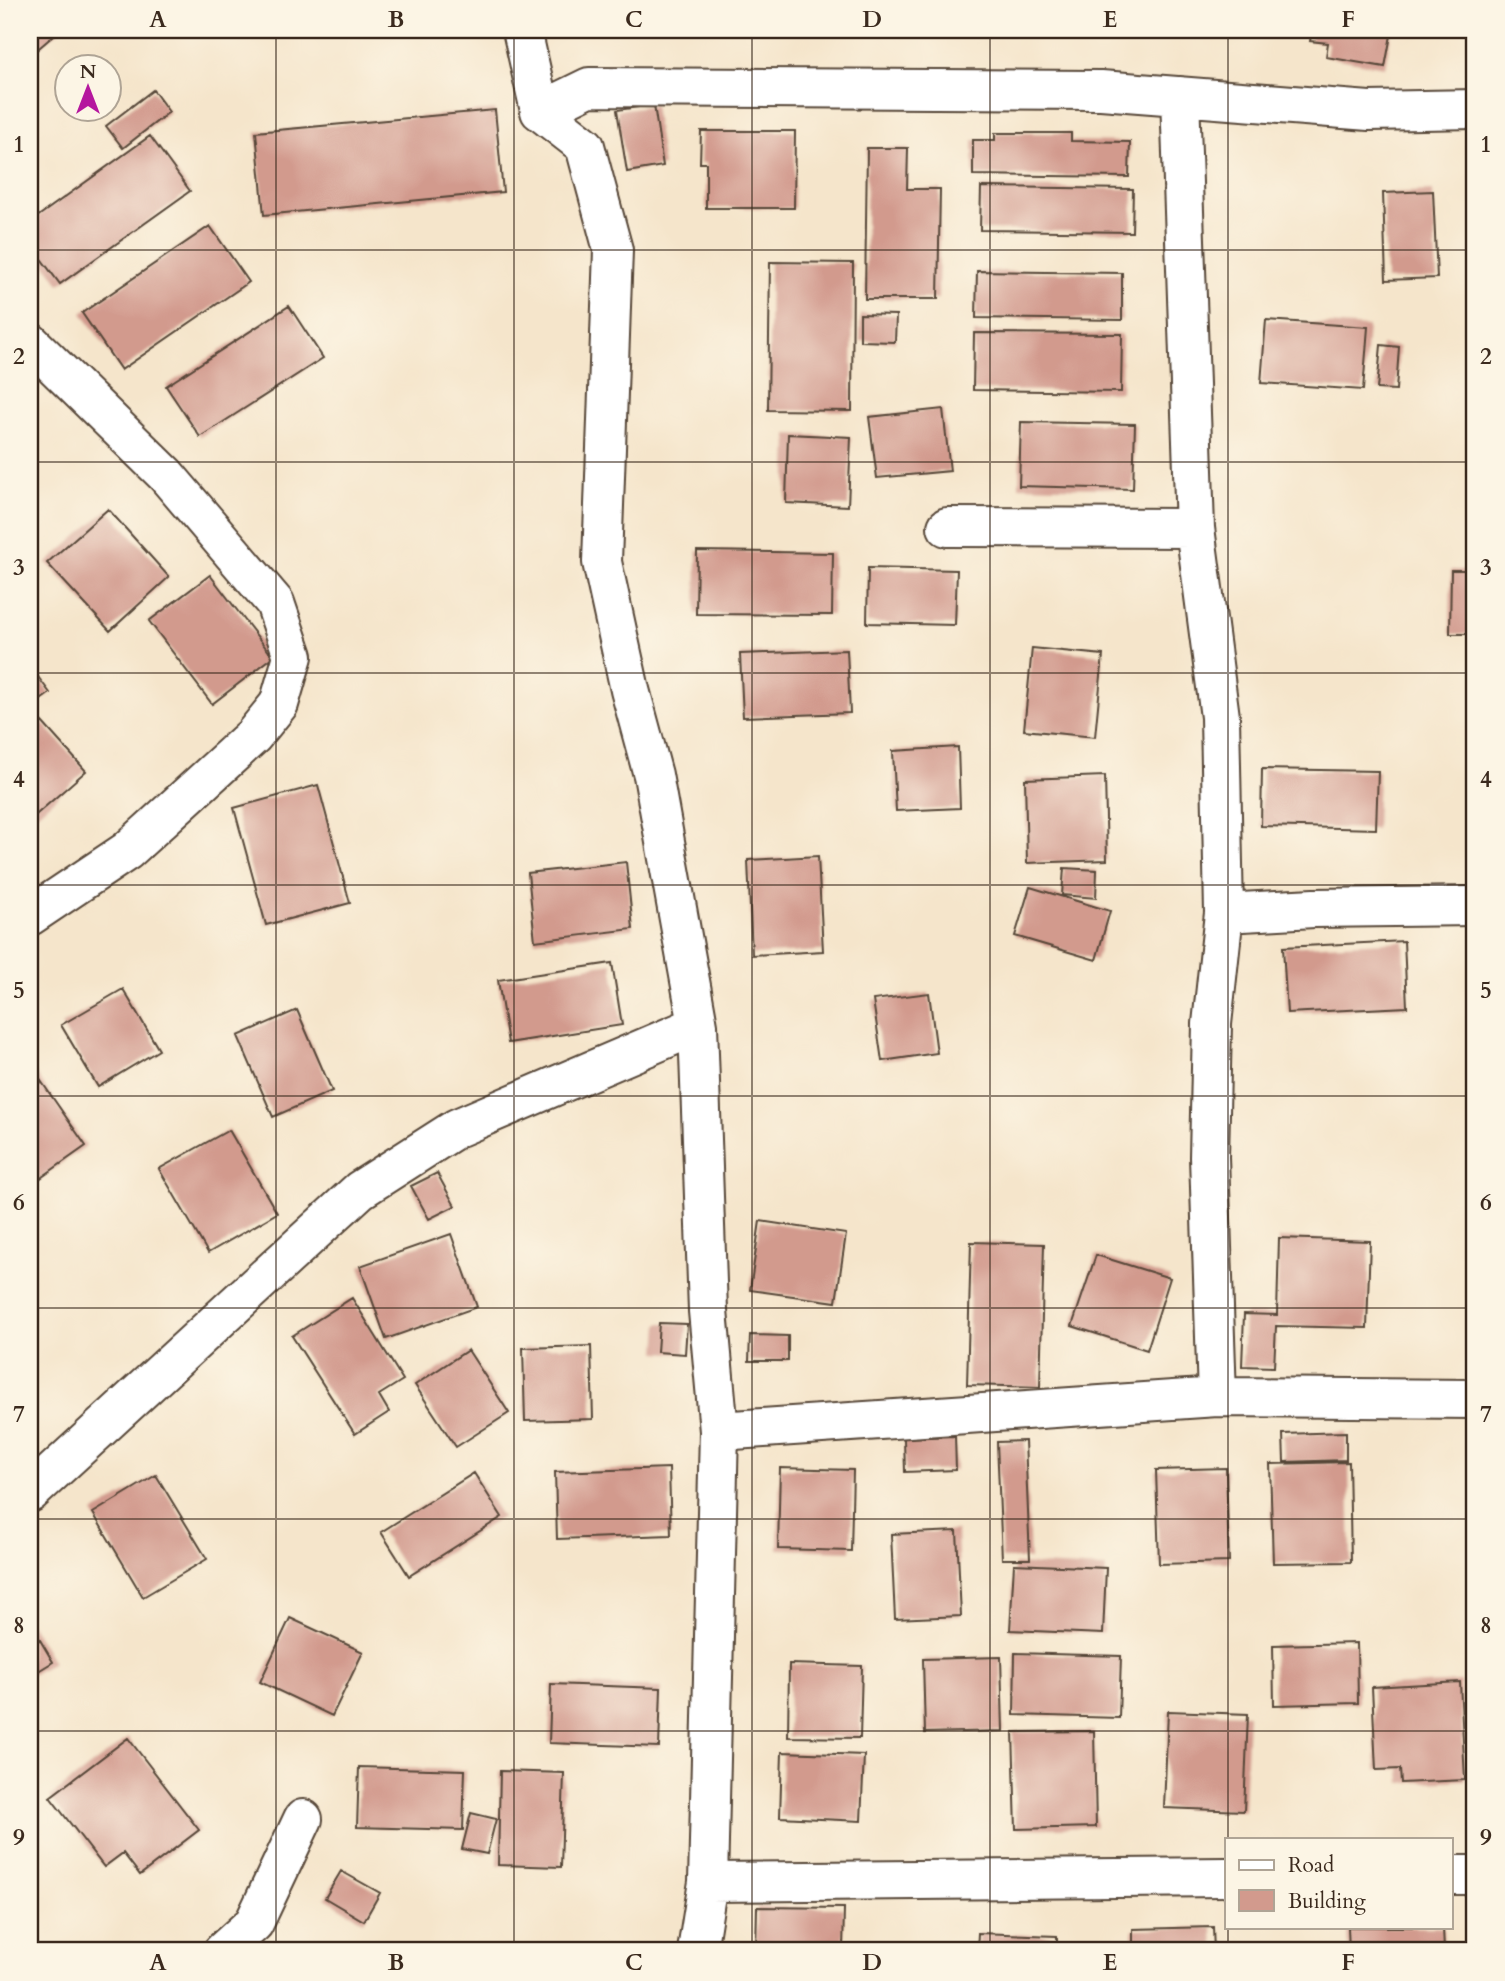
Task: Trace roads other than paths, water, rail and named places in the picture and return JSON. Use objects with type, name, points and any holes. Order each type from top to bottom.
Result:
[{"type":"street","points":[[522,30],[540,111],[585,146],[613,250],[602,562],[629,690],[653,775],[698,1025],[708,1311],[719,1431],[708,1882],[697,1951]]},
{"type":"street","points":[[540,111],[589,87],[760,90],[962,87],[1180,96],[1369,111],[1475,109]]},
{"type":"street","points":[[1180,96],[1195,528],[1220,717],[1224,914],[1212,1024],[1209,1157],[1217,1397]]},
{"type":"street","points":[[30,342],[166,474],[275,603],[293,656],[279,704],[253,736],[127,851],[30,916]]},
{"type":"street","points":[[947,527],[1195,528]]},
{"type":"street","points":[[1224,914],[1341,907],[1475,906]]},
{"type":"street","points":[[30,1493],[360,1190],[457,1128],[698,1025]]},
{"type":"street","points":[[719,1431],[1217,1397],[1475,1399]]},
{"type":"street","points":[[223,1951],[254,1923],[303,1819]]},
{"type":"street","points":[[1452,1875],[1475,1875]]},
{"type":"street","points":[[708,1882],[1225,1877]]}]
